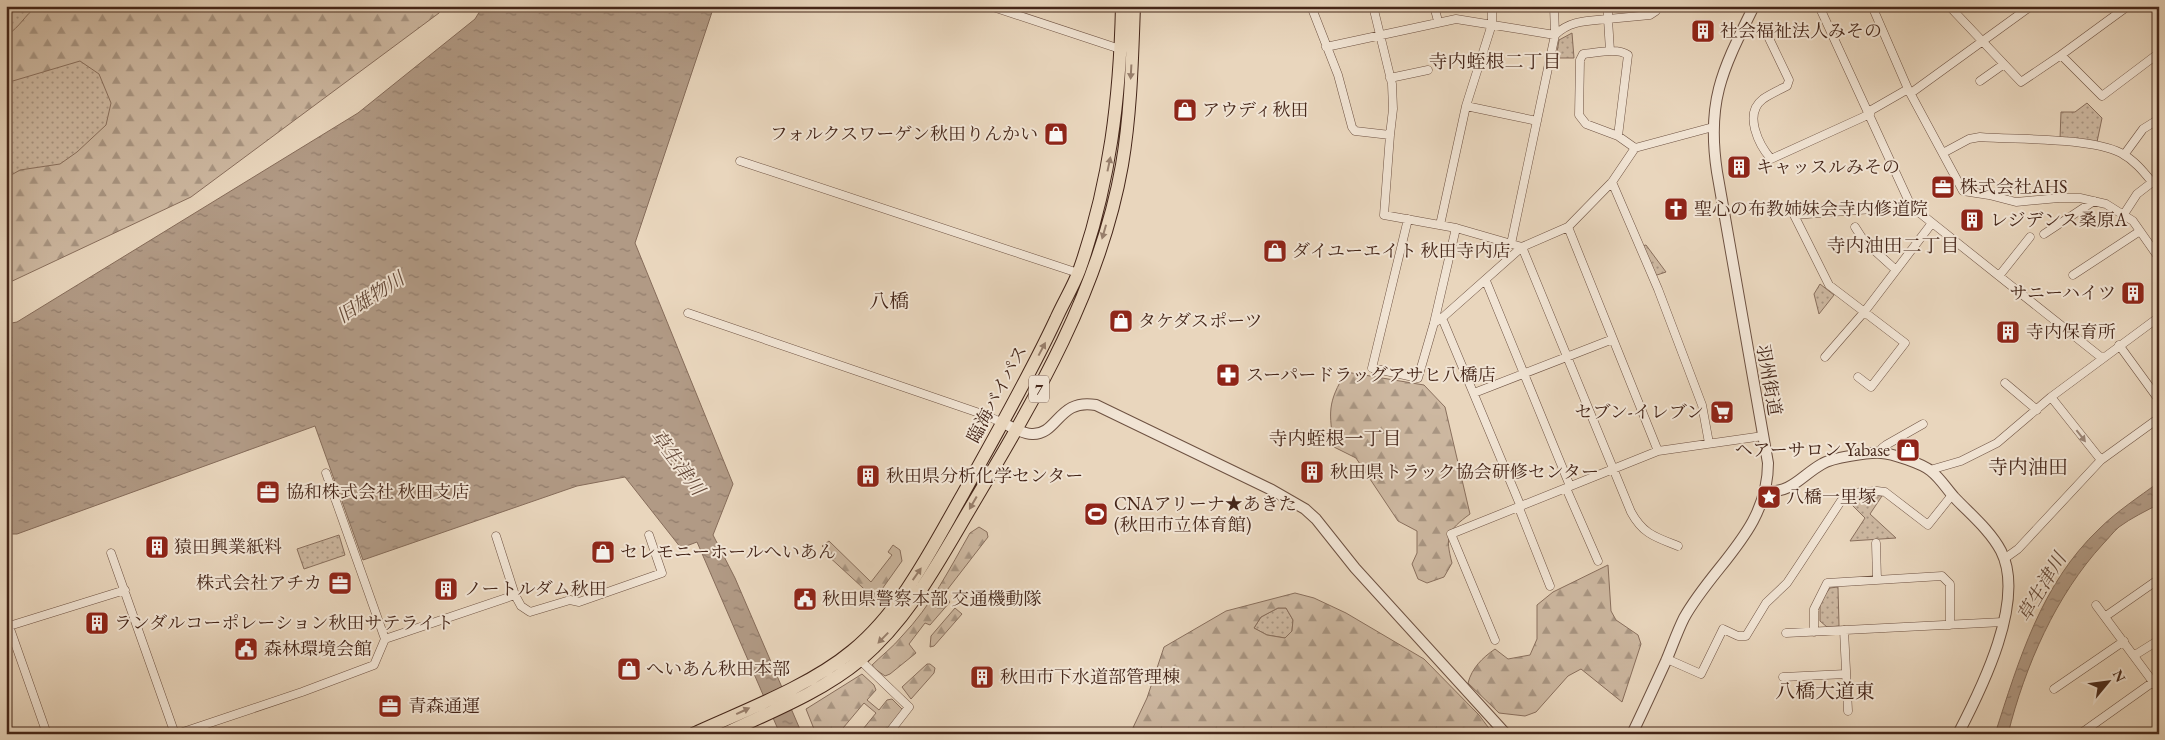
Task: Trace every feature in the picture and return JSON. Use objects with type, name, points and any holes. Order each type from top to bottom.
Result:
[{"type":"highway","name":"臨海バイパス","points":[[693,734],[762,709],[795,693],[832,680],[860,660],[884,638],[920,592],[1016,429],[1068,334],[1100,249],[1121,167],[1129,107],[1127,51],[1122,6]]},
{"type":"highway","name":"臨海バイパス","points":[[795,693],[852,651],[888,615],[923,564],[1003,423],[1078,273],[1100,202],[1110,159],[1119,90],[1134,6]]},
{"type":"highway","name":"臨海バイパス","points":[[724,734],[762,709]]},
{"type":"street","points":[[990,6],[1127,51]]},
{"type":"street","points":[[1311,6],[1338,76],[1352,127],[1355,131],[1390,134]]},
{"type":"street","points":[[1373,6],[1390,78],[1393,108],[1384,215],[1456,228],[1522,247]]},
{"type":"street","points":[[1434,6],[1438,22]]},
{"type":"street","points":[[1440,225],[1466,106],[1492,24],[1492,6]]},
{"type":"street","points":[[1511,244],[1555,35],[1554,6]]},
{"type":"street","points":[[1608,6],[1610,52]]},
{"type":"street","points":[[1555,35],[1563,27],[1574,22],[1650,15],[1656,11],[1656,6]]},
{"type":"street","name":"羽州街道","points":[[1632,734],[1667,660],[1683,620],[1698,594],[1748,532],[1757,516],[1766,490],[1768,463],[1717,172],[1712,127],[1719,85],[1754,6]]},
{"type":"street","points":[[1819,6],[1911,206],[2102,358]]},
{"type":"street","points":[[1872,6],[1910,91],[1963,191],[1989,194],[2016,202],[2059,198],[2106,204],[2124,214],[2157,253]]},
{"type":"street","points":[[1949,6],[2021,82],[2128,6]]},
{"type":"street","points":[[1765,30],[1789,80],[1787,86],[1762,99],[1757,105],[1754,116],[1756,138],[1771,158],[1869,113],[1910,91],[1984,41],[2031,6]]},
{"type":"street","points":[[1326,47],[1438,22],[1467,19],[1555,35]]},
{"type":"street","points":[[1618,136],[1628,55],[1624,52],[1583,54],[1580,60],[1579,115],[1586,124],[1618,136],[1635,148]]},
{"type":"street","points":[[2061,54],[2102,96],[2159,53]]},
{"type":"street","points":[[1980,80],[2004,64]]},
{"type":"street","points":[[1390,78],[1428,70]]},
{"type":"street","points":[[1466,106],[1537,121]]},
{"type":"street","points":[[2124,155],[2143,129],[2159,119]]},
{"type":"street","points":[[1434,323],[1486,282],[1522,247],[1568,227],[1612,182],[1635,148],[1712,127]]},
{"type":"street","points":[[1943,153],[1970,139],[1980,137],[2099,144],[2124,155],[2155,179],[2137,194],[2124,214]]},
{"type":"street","points":[[740,161],[1078,273]]},
{"type":"street","points":[[1612,182],[1658,289],[1702,405],[1709,443]]},
{"type":"street","points":[[2044,234],[2094,201]]},
{"type":"street","points":[[1858,377],[1871,387],[1904,343],[1829,285],[1794,215],[1911,206]]},
{"type":"street","points":[[1408,219],[1372,368],[1418,378],[1434,323],[1456,228]]},
{"type":"street","points":[[1826,357],[1932,222]]},
{"type":"street","points":[[1568,227],[1658,451]]},
{"type":"street","points":[[1854,227],[1864,241],[1896,270]]},
{"type":"street","points":[[2074,275],[2140,231]]},
{"type":"street","points":[[1999,276],[2030,237]]},
{"type":"street","points":[[1522,247],[1639,526],[1652,536],[1678,546]]},
{"type":"street","points":[[1486,282],[1598,561]]},
{"type":"street","points":[[688,313],[984,415],[1030,434],[1039,434],[1046,431],[1064,411],[1073,406],[1088,403],[1096,405],[1272,490],[1305,509],[1316,519],[1354,568],[1506,734]]},
{"type":"street","points":[[1930,470],[1981,452],[1997,443],[2051,397],[2159,317]]},
{"type":"street","points":[[1442,318],[1520,507],[1550,586]]},
{"type":"street","points":[[1474,393],[1614,339]]},
{"type":"street","points":[[2119,345],[2159,400]]},
{"type":"street","points":[[2005,383],[2037,410]]},
{"type":"street","points":[[2051,397],[2101,460]]},
{"type":"street","points":[[2004,559],[2018,549],[2101,460],[2159,418]]},
{"type":"street","points":[[1882,453],[1882,448],[1886,445],[1923,424]]},
{"type":"street","points":[[1495,640],[1451,534],[1658,451],[1763,436]]},
{"type":"street","points":[[1766,490],[1780,491],[1791,487],[1824,462],[1882,453],[1930,470],[1983,527],[2000,549],[2004,559],[2010,578],[2009,595],[1997,646],[1978,697],[1958,734]]},
{"type":"street","points":[[111,553],[176,734],[302,692],[374,665],[385,639],[326,473]]},
{"type":"street","points":[[1667,660],[1701,674],[1723,629],[1738,636],[1746,636],[1766,603],[1787,583],[1841,501],[1851,494],[1877,491],[1886,492],[1928,525],[1952,494]]},
{"type":"street","points":[[496,536],[515,595],[520,606],[530,612],[570,600],[579,602],[662,574],[649,535]]},
{"type":"street","points":[[1876,543],[1877,580]]},
{"type":"street","points":[[1814,632],[1814,609],[1828,584],[1942,576],[1950,584],[1950,625]]},
{"type":"street","points":[[2106,616],[2159,579]]},
{"type":"street","points":[[47,734],[8,627],[125,590]]},
{"type":"street","points":[[385,639],[515,595]]},
{"type":"street","points":[[2096,606],[2106,616],[2159,690]]},
{"type":"street","points":[[1786,633],[2003,622]]},
{"type":"street","points":[[1844,630],[1848,711]]},
{"type":"street","points":[[2135,655],[2159,640]]},
{"type":"street","points":[[2054,688],[2124,641]]},
{"type":"street","points":[[860,660],[909,707],[888,734]]},
{"type":"street","points":[[1783,677],[1846,674]]},
{"type":"street","points":[[2080,734],[2153,682]]},
{"type":"green space","points":[[6,6],[106,6],[131,163],[6,207]]},
{"type":"green space","points":[[37,6],[443,6],[439,13],[191,197],[6,284],[6,178],[20,170],[60,164],[77,152],[106,125],[111,103],[99,74],[80,61],[6,83],[6,36]]},
{"type":"green space","points":[[1572,33],[1574,58],[1556,58],[1559,40]]},
{"type":"green space","points":[[2087,103],[2102,118],[2097,142],[2060,139],[2061,112],[2075,112]]},
{"type":"green space","points":[[1646,245],[1666,272],[1654,276],[1642,246]]},
{"type":"green space","points":[[1820,284],[1834,295],[1819,314],[1814,294]]},
{"type":"green space","points":[[1346,372],[1424,385],[1445,407],[1470,514],[1452,530],[1449,546],[1452,563],[1444,577],[1427,583],[1418,579],[1412,564],[1417,553],[1417,531],[1398,521],[1356,458],[1334,447],[1331,408],[1335,392]]},
{"type":"green space","points":[[1871,495],[1882,496],[1870,514],[1896,538],[1850,541],[1865,518],[1847,500]]},
{"type":"green space","points":[[979,527],[987,532],[988,537],[944,594],[950,602],[930,625],[925,623],[909,644],[916,653],[885,676],[871,666],[898,640],[922,612],[970,533]]},
{"type":"green space","points":[[339,535],[345,555],[304,569],[297,549]]},
{"type":"green space","points":[[829,541],[871,582],[892,555],[888,552],[893,545],[900,550],[902,561],[875,599],[826,554],[828,552],[822,546]]},
{"type":"green space","points":[[1608,565],[1611,611],[1616,620],[1638,635],[1641,644],[1622,702],[1581,669],[1568,676],[1536,712],[1525,716],[1499,713],[1468,683],[1475,668],[1495,649],[1508,659],[1530,655],[1537,639],[1537,605],[1553,592]]},
{"type":"green space","points":[[1838,587],[1839,626],[1827,627],[1820,621],[1820,601],[1830,588]]},
{"type":"green space","points":[[1295,593],[1314,598],[1346,613],[1424,659],[1479,715],[1491,731],[1489,734],[1306,734],[1300,732],[1297,734],[1130,734],[1147,698],[1164,647],[1226,611]],"holes":[[[1278,608],[1286,608],[1293,620],[1292,631],[1285,638],[1267,635],[1254,628],[1261,617]]]},
{"type":"green space","points":[[955,608],[962,614],[934,646],[930,647],[931,636]]},
{"type":"green space","points":[[1278,608],[1286,608],[1293,620],[1292,631],[1285,638],[1267,635],[1254,628],[1261,617]]},
{"type":"green space","points":[[927,664],[935,668],[934,673],[911,699],[902,687]]},
{"type":"green space","points":[[862,674],[874,685],[876,690],[867,700],[879,710],[887,700],[892,699],[904,711],[884,734],[859,734],[876,713],[864,703],[838,734],[816,734],[806,709]]},
{"type":"water","points":[[483,6],[714,6],[635,243],[733,484],[713,535],[735,578],[802,734],[780,734],[697,542],[681,548],[625,477],[577,486],[363,560],[315,426],[17,534],[6,534],[6,324],[17,322],[358,113],[475,19]]},
{"type":"water","points":[[2159,482],[2159,504],[2117,529],[2086,564],[2071,586],[2044,633],[2033,657],[2008,734],[1995,734],[2013,678],[2034,624],[2062,574],[2079,551],[2106,522]]},
{"type":"place","name":"社会福祉法人みその","points":[[1703,31]]},
{"type":"place","name":"アウディ秋田","points":[[1185,110]]},
{"type":"place","name":"フォルクスワーゲン秋田りんかい","points":[[1056,134]]},
{"type":"place","name":"キャッスルみその","points":[[1739,167]]},
{"type":"place","name":"株式会社AHS","points":[[1943,187]]},
{"type":"place","name":"聖心の布教姉妹会寺内修道院","points":[[1676,209]]},
{"type":"place","name":"レジデンス桑原A","points":[[1972,220]]},
{"type":"place","name":"ダイユーエイト 秋田寺内店","points":[[1275,251]]},
{"type":"place","name":"サニーハイツ","points":[[2133,293]]},
{"type":"place","name":"タケダスポーツ","points":[[1121,321]]},
{"type":"place","name":"寺内保育所","points":[[2008,332]]},
{"type":"place","name":"スーパードラッグアサヒ八橋店","points":[[1228,375]]},
{"type":"place","name":"セブン-イレブン","points":[[1722,412]]},
{"type":"place","name":"ヘアーサロン Yabase","points":[[1908,450]]},
{"type":"place","name":"秋田県トラック協会研修センター","points":[[1312,472]]},
{"type":"place","name":"秋田県分析化学センター","points":[[868,476]]},
{"type":"place","name":"協和株式会社 秋田支店","points":[[268,492]]},
{"type":"place","name":"八橋一里塚","points":[[1769,497]]},
{"type":"place","name":"CNAアリーナ★あきた (秋田市立体育館)","points":[[1096,514]]},
{"type":"place","name":"猿田興業紙料","points":[[157,547]]},
{"type":"place","name":"セレモニーホールへいあん","points":[[603,552]]},
{"type":"place","name":"株式会社アチカ","points":[[340,583]]},
{"type":"place","name":"ノートルダム秋田","points":[[446,589]]},
{"type":"place","name":"秋田県警察本部 交通機動隊","points":[[805,599]]},
{"type":"place","name":"ランダルコーポレーション秋田サテライト","points":[[97,623]]},
{"type":"place","name":"森林環境会館","points":[[246,649]]},
{"type":"place","name":"へいあん秋田本部","points":[[629,669]]},
{"type":"place","name":"秋田市下水道部管理棟","points":[[982,677]]},
{"type":"place","name":"青森通運","points":[[390,706]]},
{"type":"district","name":"寺内蛭根二丁目","points":[[1495,61]]},
{"type":"district","name":"寺内油田二丁目","points":[[1893,245]]},
{"type":"district","name":"八橋","points":[[889,301]]},
{"type":"district","name":"寺内蛭根一丁目","points":[[1335,438]]},
{"type":"district","name":"寺内油田","points":[[2028,467]]},
{"type":"district","name":"八橋大道東","points":[[1825,691]]},
{"type":"water label","name":"旧雄物川","points":[[370,297]]},
{"type":"water label","name":"草生津川","points":[[678,462]]},
{"type":"water label","name":"草生津川","points":[[2041,587]]}]
